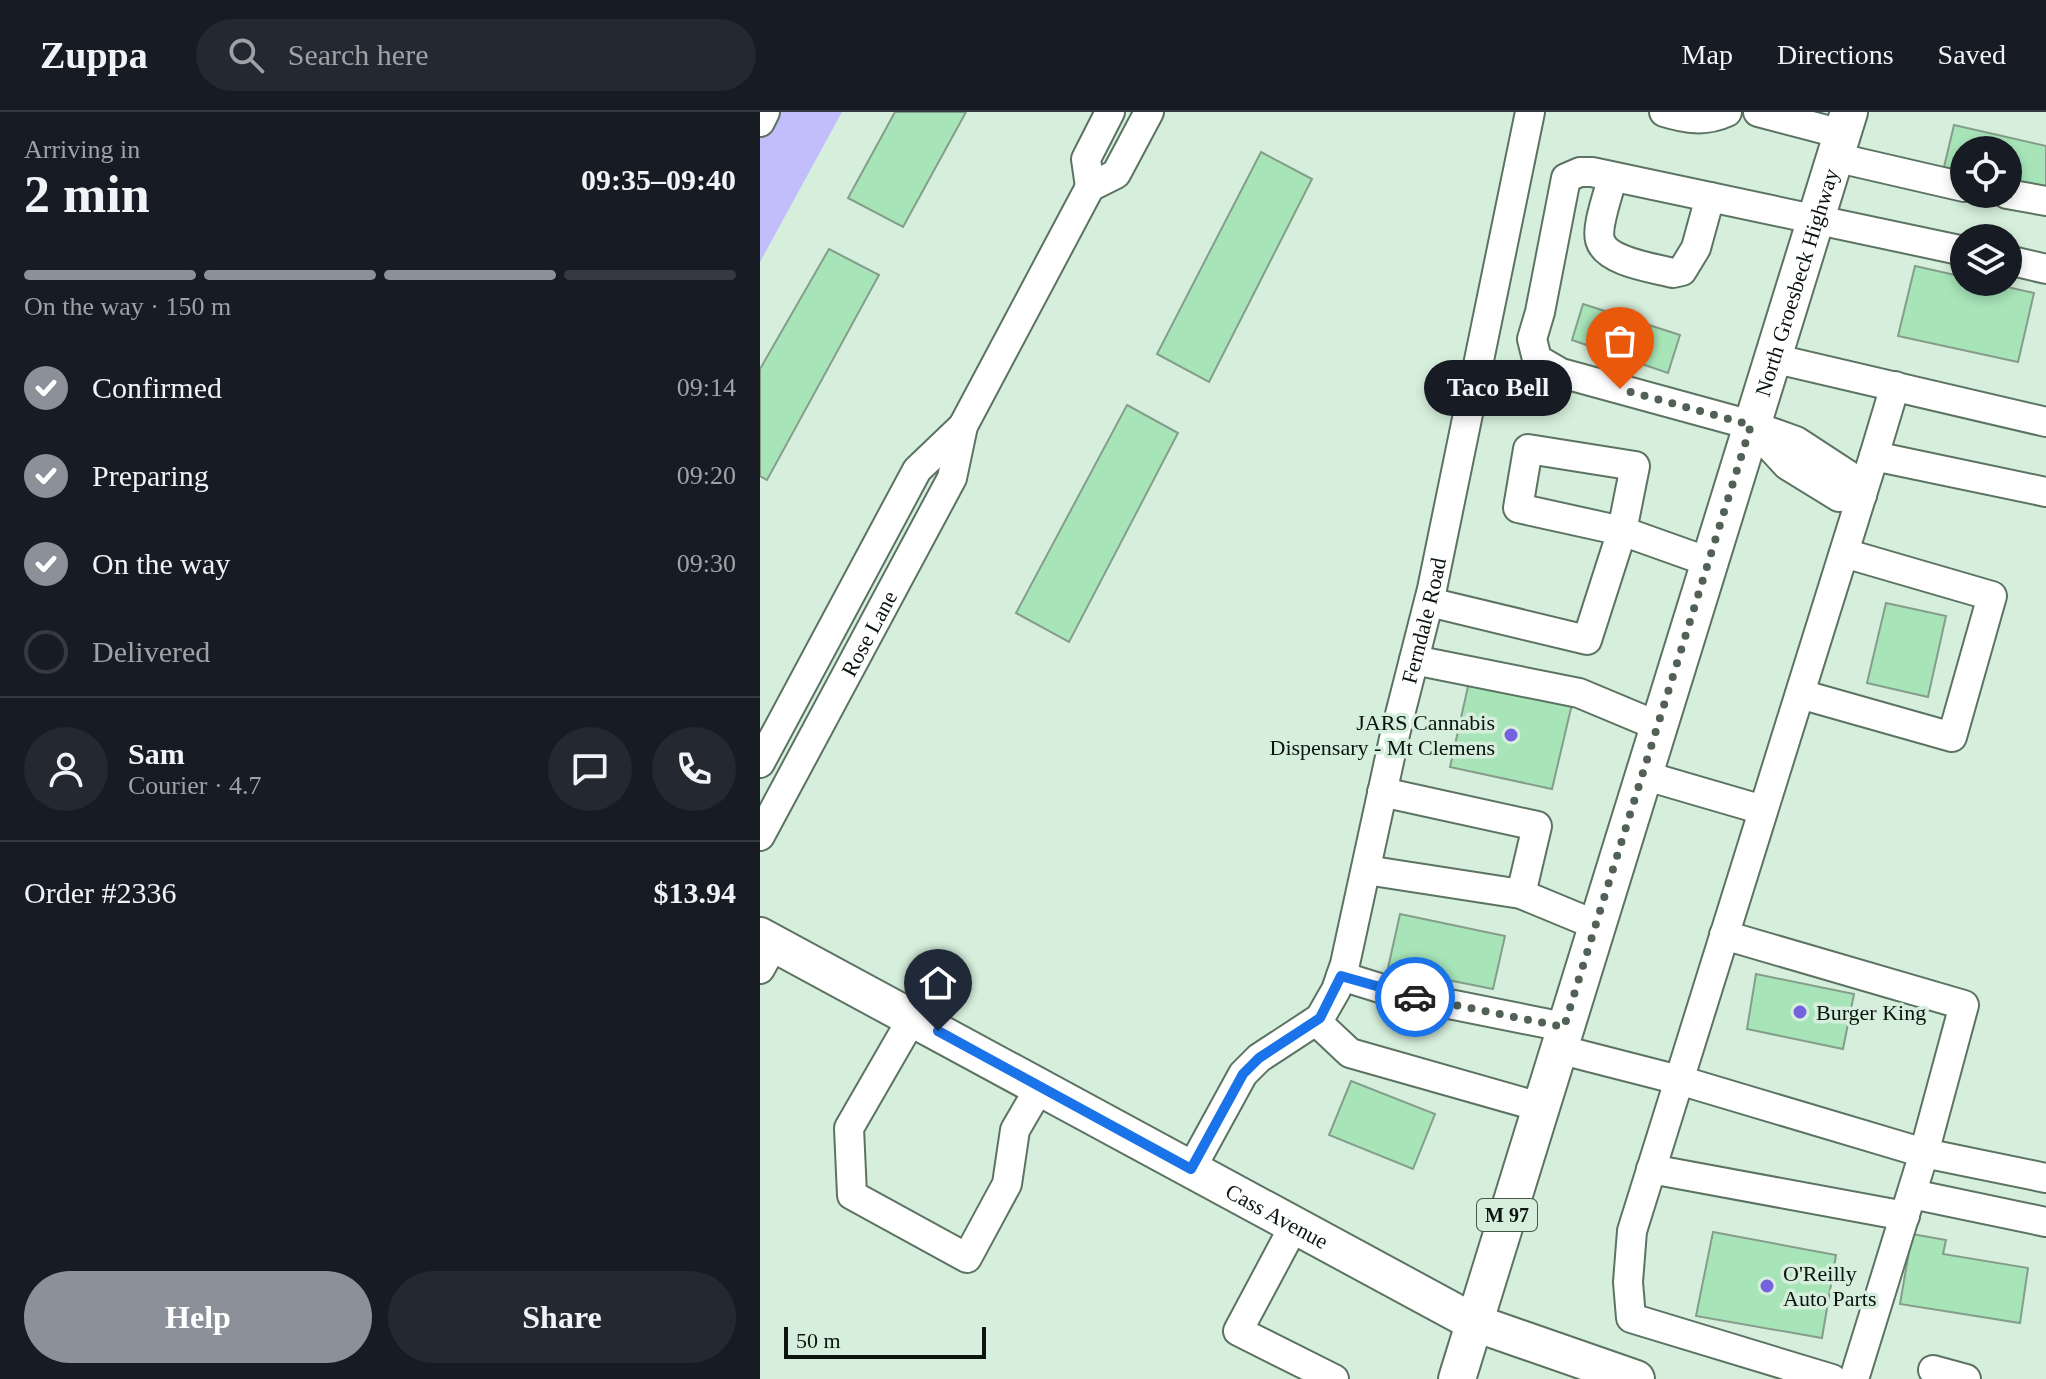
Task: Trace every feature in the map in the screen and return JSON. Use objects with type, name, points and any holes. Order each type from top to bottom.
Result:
[{"type":"main road","name":"North Groesbeck Highway","points":[[1475,1323],[1842,134]]},
{"type":"main road","name":"Cass Avenue","points":[[765,950],[913,1017],[1475,1323],[1636,1379]]},
{"type":"main road","name":"M 97","points":[[1457,1379],[1475,1323]]},
{"type":"street","points":[[760,122],[765,112]]},
{"type":"street","name":"Rose Lane","points":[[1090,187],[1086,159],[1110,112]]},
{"type":"street","name":"Rose Lane","points":[[760,836],[952,478],[963,426],[1090,187],[1116,174],[1149,112]]},
{"type":"street","name":"Ferndale Road","points":[[1191,1169],[1243,1074],[1259,1058],[1316,1021],[1336,990],[1341,976],[1429,602],[1530,112]]},
{"type":"street","points":[[1664,112],[1685,119],[1710,120],[1727,112]]},
{"type":"street","points":[[1758,112],[1842,134],[1950,181]]},
{"type":"street","points":[[1862,495],[1848,475],[1796,441],[1751,425],[1561,373],[1537,359],[1532,339],[1566,178],[1580,172],[1950,248]]},
{"type":"street","points":[[1612,178],[1600,228],[1600,241],[1616,258],[1673,273],[1682,271],[1696,248],[1710,197]]},
{"type":"street","points":[[2022,197],[2046,201]]},
{"type":"street","points":[[2022,263],[2046,269]]},
{"type":"street","points":[[1772,358],[2046,422]]},
{"type":"street","points":[[1832,1379],[1631,1318],[1628,1282],[1632,1231],[1895,386]]},
{"type":"street","name":"Rose Lane","points":[[760,763],[917,470],[963,426]]},
{"type":"street","points":[[1874,456],[2046,492]]},
{"type":"street","points":[[1429,602],[1587,640],[1622,531],[1709,562]]},
{"type":"street","points":[[1800,694],[1952,737],[1992,596],[1844,553]]},
{"type":"street","points":[[1414,660],[1579,693],[1658,726]]},
{"type":"street","points":[[1643,775],[1763,810]]},
{"type":"street","points":[[1382,792],[1537,826],[1521,894]]},
{"type":"street","points":[[1366,870],[1521,894],[1596,925]]},
{"type":"street","points":[[1724,935],[1964,1005],[1924,1153],[1854,1379]]},
{"type":"street","points":[[1341,976],[1561,1038],[1679,1080],[1924,1153],[2046,1178]]},
{"type":"street","points":[[913,1017],[849,1128],[852,1195],[967,1258],[1007,1184],[1015,1130],[1040,1087]]},
{"type":"street","points":[[1316,1021],[1350,1053],[1540,1107]]},
{"type":"street","points":[[1651,1169],[2046,1222]]},
{"type":"street","points":[[1294,1226],[1238,1331],[1334,1379]]},
{"type":"street","points":[[1933,1370],[1966,1379]]},
{"type":"shaded area","points":[[760,112],[842,112],[760,262]]},
{"type":"building","points":[[895,112],[966,112],[903,227],[848,198]]},
{"type":"building","points":[[1954,125],[2002,136],[1951,136]]},
{"type":"building","points":[[2022,141],[2046,146],[2046,192],[2022,186]]},
{"type":"building","points":[[1950,142],[1950,168],[1944,167]]},
{"type":"building","points":[[1261,152],[1312,179],[1209,382],[1157,354]]},
{"type":"building","points":[[829,249],[879,275],[767,480],[760,476],[760,369]]},
{"type":"building","points":[[1915,266],[1950,274],[1950,296],[2022,296],[2022,290],[2034,293],[2018,362],[1898,336]]},
{"type":"building","points":[[1583,304],[1680,335],[1668,373],[1572,340]]},
{"type":"building","points":[[1127,405],[1178,433],[1069,642],[1016,613]]},
{"type":"building","points":[[1886,603],[1946,616],[1928,697],[1867,683]]},
{"type":"building","name":"JARS Cannabis Dispensary - Mt Clemens","points":[[1469,682],[1572,704],[1552,789],[1450,767]]},
{"type":"building","points":[[1400,914],[1505,936],[1493,989],[1388,968]]},
{"type":"building","name":"Burger King","points":[[1756,974],[1854,994],[1843,1049],[1747,1029]]},
{"type":"building","points":[[1351,1081],[1435,1114],[1413,1169],[1329,1135]]},
{"type":"building","name":"O'Reilly Auto Parts","points":[[1713,1232],[1836,1255],[1822,1338],[1696,1316]]},
{"type":"building","points":[[1912,1234],[1946,1240],[1943,1254],[2028,1268],[2020,1323],[1900,1304]]},
{"type":"way so far","points":[[1415,997],[1564,1027],[1751,425],[1620,389]]},
{"type":"place","name":"Taco Bell","points":[[1620,389]]},
{"type":"place","name":"JARS Cannabis Dispensary - Mt Clemens","points":[[1511,735]]},
{"type":"place","name":"Burger King","points":[[1800,1012]]},
{"type":"place","name":"O'Reilly Auto Parts","points":[[1767,1286]]},
{"type":"route","points":[[938,1031],[1191,1169],[1243,1074],[1259,1058],[1320,1018],[1341,976],[1415,997]]}]
